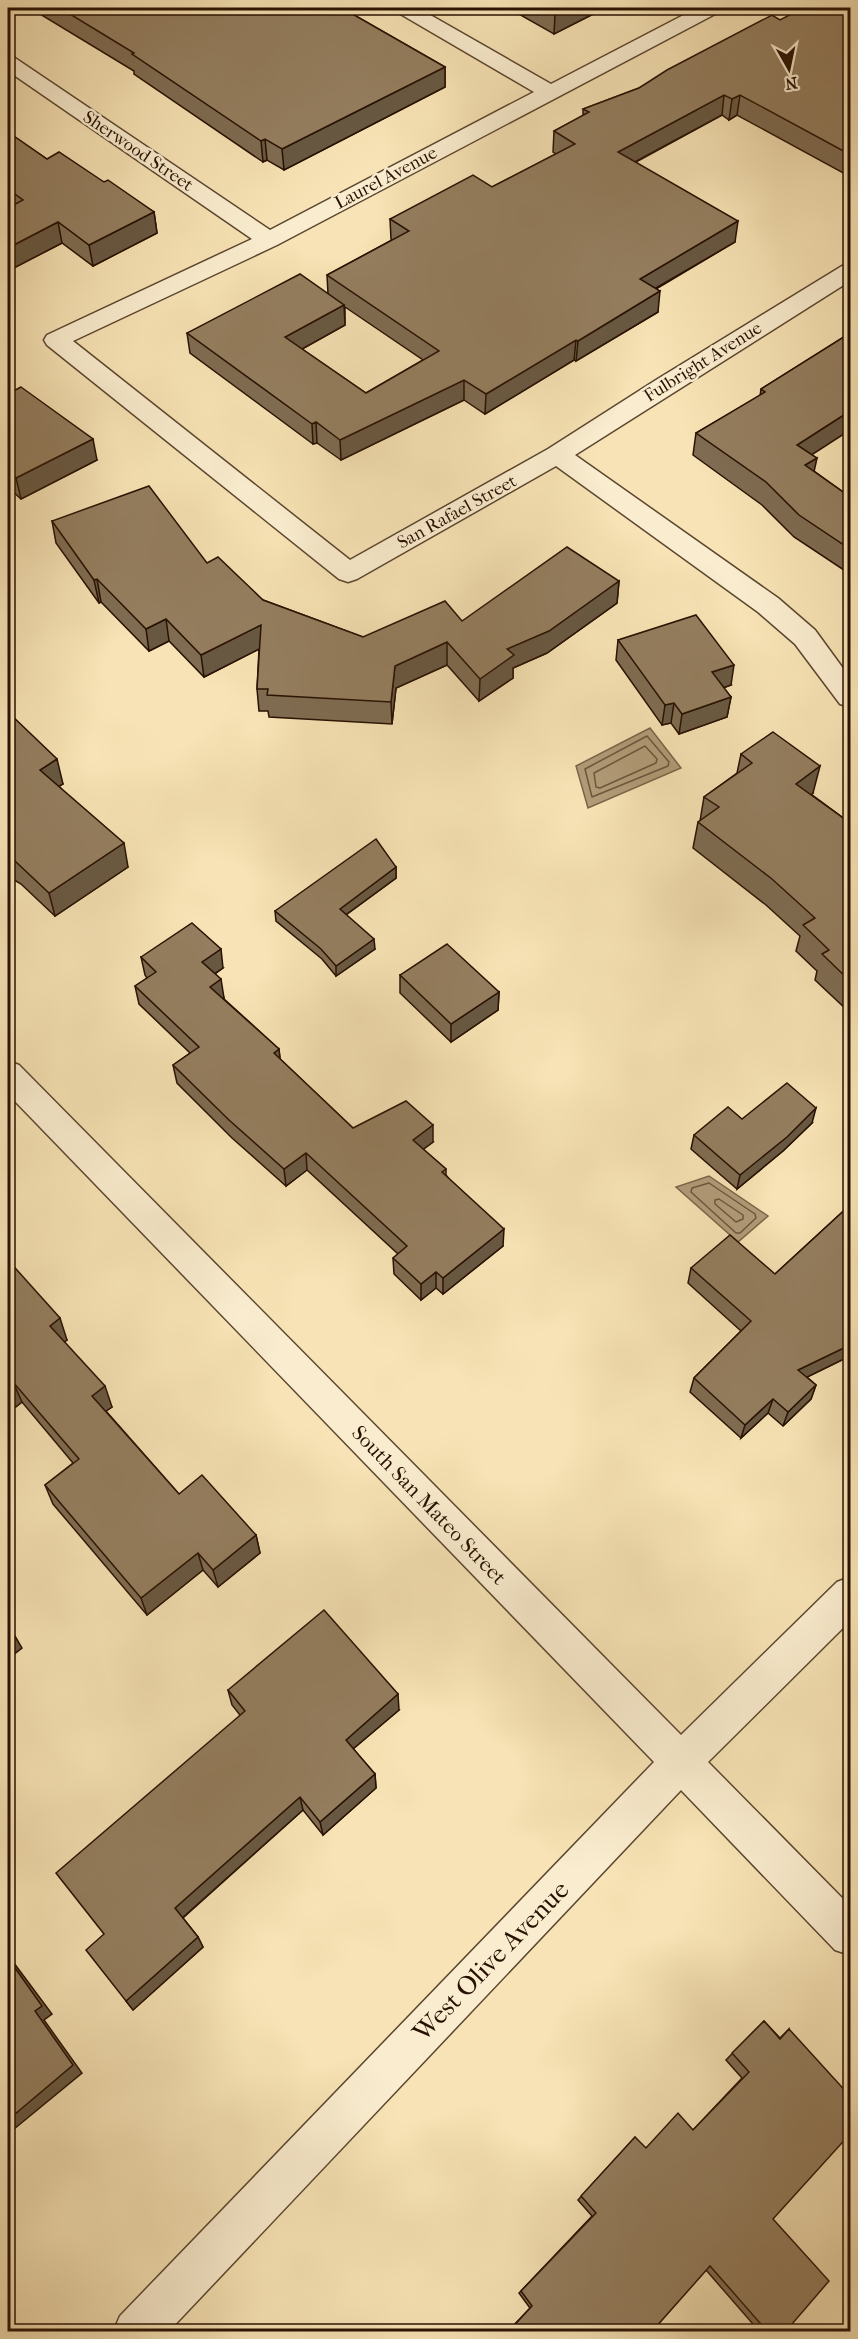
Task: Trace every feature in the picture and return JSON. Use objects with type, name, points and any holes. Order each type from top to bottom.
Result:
[{"type":"street","points":[[404,8],[549,92]]},
{"type":"street","name":"Laurel Avenue","points":[[56,340],[269,240],[712,8]]},
{"type":"street","name":"Sherwood Street","points":[[8,62],[269,240]]},
{"type":"street","name":"Fulbright Avenue","points":[[557,455],[674,379],[850,271]]},
{"type":"street","name":"San Rafael Street","points":[[56,340],[348,573],[557,455]]},
{"type":"street","points":[[557,455],[768,605],[805,637],[850,697]]},
{"type":"street","name":"South San Mateo Street","points":[[8,1074],[850,1935]]},
{"type":"street","name":"West Olive Avenue","points":[[136,2331],[681,1762],[850,1595]]},
{"type":"water","points":[[650,728],[681,768],[588,808],[576,766]]},
{"type":"water","points":[[709,1176],[768,1216],[738,1242],[676,1187]]},
{"type":"building","points":[[60,8],[342,8],[445,67],[282,149],[265,139],[261,141],[132,54],[134,53]]},
{"type":"building","points":[[542,8],[569,8],[555,15]]},
{"type":"building","points":[[803,8],[850,8],[850,153],[740,95],[732,99],[724,95],[618,152],[738,221],[640,279],[660,291],[486,394],[464,380],[340,440],[316,422],[312,424],[187,333],[300,274],[344,305],[285,337],[366,393],[439,351],[327,275],[409,231],[390,219],[473,175],[492,187],[575,144],[554,131],[589,112],[583,109],[639,88],[667,70],[772,15],[780,20]]},
{"type":"building","points":[[8,132],[47,159],[59,152],[104,182],[108,180],[154,212],[89,245],[58,222],[8,248],[8,208],[23,200],[8,189]]},
{"type":"building","points":[[850,333],[850,411],[797,445],[817,458],[805,465],[850,497],[850,549],[799,515],[766,482],[696,433],[765,392],[761,389]]},
{"type":"building","points":[[21,387],[93,439],[16,478],[8,470],[8,394]]},
{"type":"building","points":[[149,486],[207,563],[218,557],[263,600],[363,637],[445,601],[462,621],[567,547],[619,581],[549,631],[507,649],[514,655],[480,679],[447,642],[395,666],[391,702],[267,695],[268,689],[257,689],[261,625],[201,655],[166,619],[146,629],[97,579],[94,580],[52,521]]},
{"type":"building","points":[[696,615],[734,665],[712,672],[731,697],[682,714],[674,703],[665,705],[618,640]]},
{"type":"building","points":[[8,712],[57,759],[40,770],[124,843],[49,893],[8,857]]},
{"type":"building","points":[[773,732],[820,766],[796,784],[850,823],[850,981],[822,954],[829,950],[803,925],[815,918],[772,879],[698,822],[719,807],[704,797],[752,763],[741,754]]},
{"type":"building","points":[[376,839],[396,867],[340,909],[374,939],[336,966],[321,949],[275,911]]},
{"type":"building","points":[[192,923],[221,949],[202,962],[221,979],[210,987],[279,1049],[274,1053],[353,1128],[406,1101],[433,1125],[413,1140],[446,1169],[442,1172],[504,1229],[443,1278],[436,1272],[421,1284],[393,1258],[407,1246],[306,1153],[284,1169],[229,1120],[173,1065],[199,1047],[135,986],[156,972],[141,957]]},
{"type":"building","points":[[447,944],[499,992],[451,1024],[400,975]]},
{"type":"building","points":[[787,1083],[816,1108],[787,1137],[740,1175],[694,1135],[728,1107],[742,1119]]},
{"type":"building","points":[[850,1205],[850,1345],[798,1370],[816,1385],[788,1412],[773,1399],[745,1425],[694,1378],[751,1321],[691,1268],[730,1235],[775,1274]]},
{"type":"building","points":[[8,1260],[60,1318],[50,1326],[105,1386],[92,1396],[179,1494],[202,1475],[256,1535],[213,1570],[198,1553],[141,1598],[45,1485],[79,1459],[13,1382],[8,1386]]},
{"type":"building","points":[[324,1610],[398,1694],[346,1740],[375,1774],[320,1822],[300,1797],[175,1908],[198,1937],[126,2001],[86,1950],[104,1934],[56,1873],[245,1711],[228,1690]]},
{"type":"building","points":[[8,1958],[42,2006],[35,2011],[73,2065],[8,2120]]},
{"type":"building","points":[[764,2021],[780,2039],[789,2029],[850,2096],[850,2134],[773,2219],[829,2281],[786,2331],[767,2331],[710,2266],[654,2329],[656,2331],[509,2331],[532,2306],[521,2291],[596,2213],[581,2196],[635,2137],[646,2148],[678,2113],[693,2130],[749,2072],[732,2053]]}]
